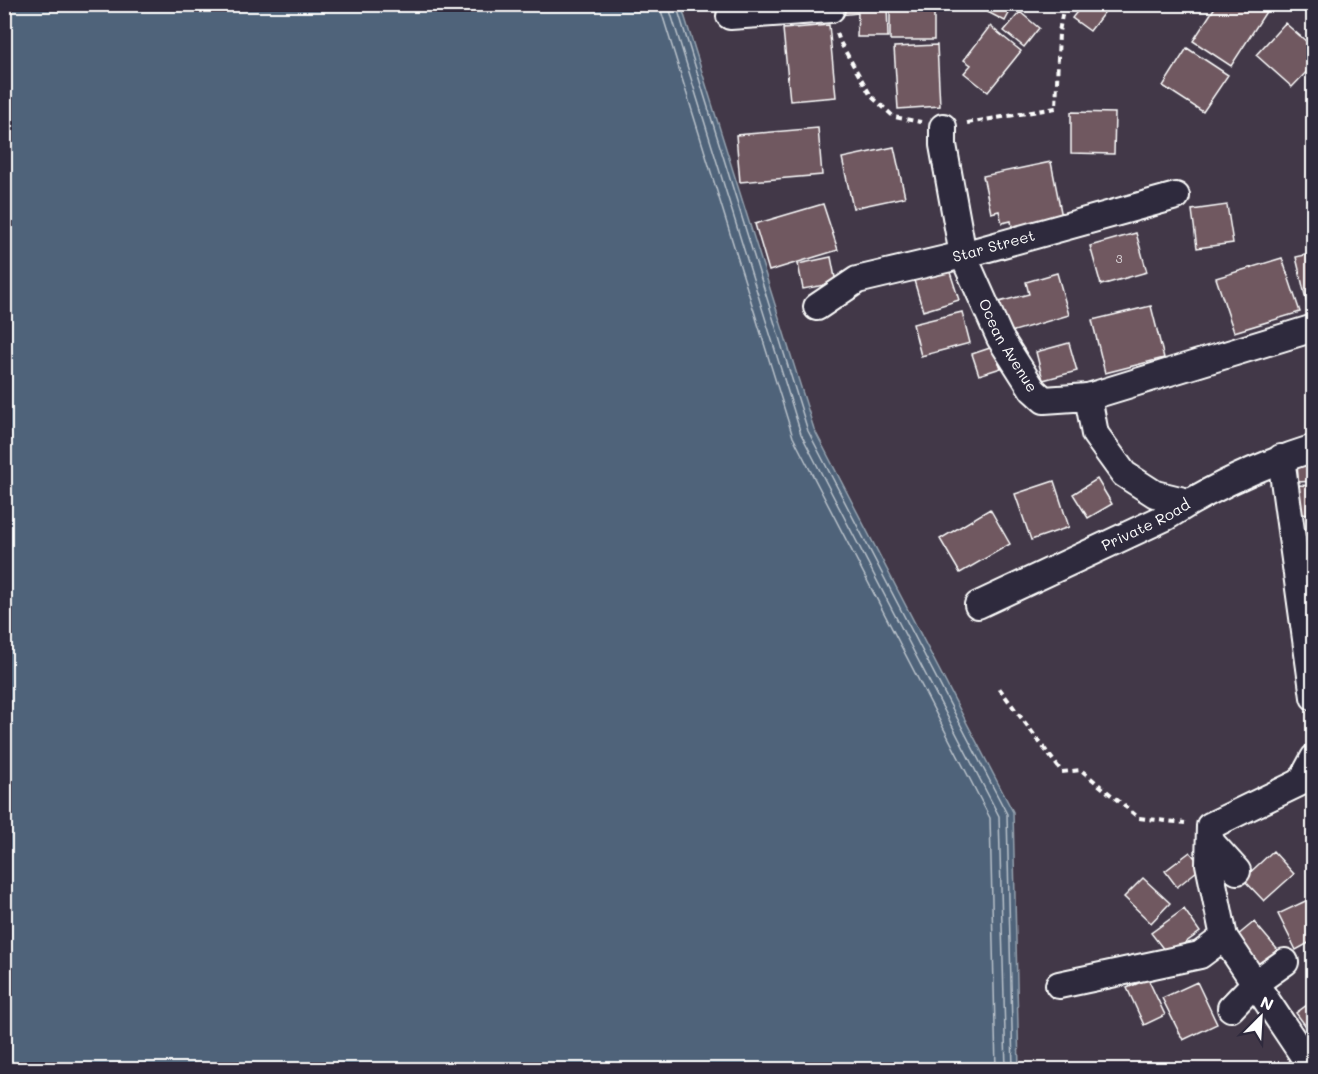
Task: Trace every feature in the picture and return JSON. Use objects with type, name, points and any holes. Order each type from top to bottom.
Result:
[{"type":"street","points":[[730,16],[830,7]]},
{"type":"street","name":"Ocean Avenue","points":[[943,127],[943,145],[963,255],[1000,338],[1033,390],[1044,400],[1088,397],[1314,328]]},
{"type":"street","name":"Star Street","points":[[817,307],[857,280],[963,255],[1176,196]]},
{"type":"street","points":[[1088,397],[1095,434],[1124,474],[1155,494],[1188,502]]},
{"type":"street","name":"Private Road","points":[[978,605],[1167,517],[1188,502],[1281,458],[1314,448]]},
{"type":"street","points":[[1281,458],[1314,697]]},
{"type":"street","points":[[1210,833],[1300,782],[1314,758]]},
{"type":"street","points":[[1210,833],[1237,871]]},
{"type":"street","points":[[1210,833],[1209,864],[1224,937],[1313,1070]]},
{"type":"street","points":[[1059,985],[1200,955],[1224,937]]},
{"type":"street","points":[[1231,1008],[1254,984],[1284,962]]},
{"type":"path","points":[[830,7],[840,42],[871,96],[894,117],[943,127],[1056,108],[1059,32],[1064,4]]},
{"type":"path","points":[[999,688],[1062,772],[1081,770],[1139,818],[1210,833]]},
{"type":"water","points":[[5,4],[681,5],[814,429],[1013,812],[1019,1069],[5,1069]]},
{"type":"building","points":[[839,4],[887,4],[888,37],[857,37],[858,13],[839,15]]},
{"type":"building","points":[[890,4],[934,4],[934,40],[890,40]]},
{"type":"building","points":[[972,4],[1014,4],[1005,21]]},
{"type":"building","points":[[1083,4],[1099,4],[1106,10],[1090,31],[1072,18]]},
{"type":"building","points":[[1217,4],[1271,4],[1231,66],[1193,41]]},
{"type":"building","points":[[1020,12],[1039,28],[1024,47],[1004,31]]},
{"type":"building","points":[[1285,23],[1314,48],[1314,64],[1292,87],[1256,55]]},
{"type":"building","points":[[829,25],[836,97],[790,101],[783,29]]},
{"type":"building","points":[[990,26],[1021,51],[988,92],[964,73],[971,65],[964,60]]},
{"type":"building","points":[[937,45],[940,106],[898,109],[894,47]]},
{"type":"building","points":[[1187,48],[1228,75],[1203,112],[1163,86]]},
{"type":"building","points":[[1071,112],[1115,113],[1114,154],[1071,153]]},
{"type":"building","points":[[818,128],[822,175],[740,182],[736,135]]},
{"type":"building","points":[[894,147],[905,197],[853,208],[842,158]]},
{"type":"building","points":[[1051,162],[1062,217],[1012,227],[1011,221],[1002,223],[999,211],[991,213],[983,176]]},
{"type":"building","points":[[823,204],[838,250],[769,271],[755,224]]},
{"type":"building","points":[[1227,205],[1233,243],[1197,248],[1192,210]]},
{"type":"building","points":[[1136,233],[1147,272],[1101,285],[1090,246]]},
{"type":"building","points":[[1314,253],[1314,303],[1307,304],[1296,257]]},
{"type":"building","points":[[831,257],[836,283],[803,289],[798,264]]},
{"type":"building","points":[[1282,258],[1300,312],[1234,332],[1216,278]]},
{"type":"building","points":[[948,266],[959,300],[923,311],[913,277]]},
{"type":"building","points":[[1057,273],[1069,315],[1004,334],[995,303],[1029,294],[1026,282]]},
{"type":"building","points":[[1151,306],[1164,358],[1105,373],[1092,320]]},
{"type":"building","points":[[962,312],[970,343],[921,356],[913,324]]},
{"type":"building","points":[[1069,343],[1077,371],[1043,380],[1036,352]]},
{"type":"building","points":[[993,347],[1001,368],[979,375],[972,354]]},
{"type":"building","points":[[1314,455],[1314,481],[1298,482],[1297,456]]},
{"type":"building","points":[[1097,479],[1112,504],[1088,518],[1073,494]]},
{"type":"building","points":[[1054,481],[1069,527],[1031,540],[1015,494]]},
{"type":"building","points":[[1298,485],[1314,486],[1314,515],[1298,514]]},
{"type":"building","points":[[990,509],[1010,544],[960,573],[940,539]]},
{"type":"building","points":[[1273,851],[1294,874],[1264,901],[1243,879]]},
{"type":"building","points":[[1190,852],[1202,867],[1177,887],[1165,871]]},
{"type":"building","points":[[1143,878],[1170,903],[1151,923],[1124,897]]},
{"type":"building","points":[[1314,897],[1314,940],[1296,950],[1278,914]]},
{"type":"building","points":[[1184,909],[1200,932],[1168,955],[1151,933]]},
{"type":"building","points":[[1254,922],[1282,955],[1260,973],[1232,940]]},
{"type":"building","points":[[1148,979],[1165,1015],[1144,1025],[1127,988]]},
{"type":"building","points":[[1197,982],[1217,1024],[1183,1040],[1162,998]]},
{"type":"building","points":[[1314,1000],[1314,1037],[1296,1013]]}]
